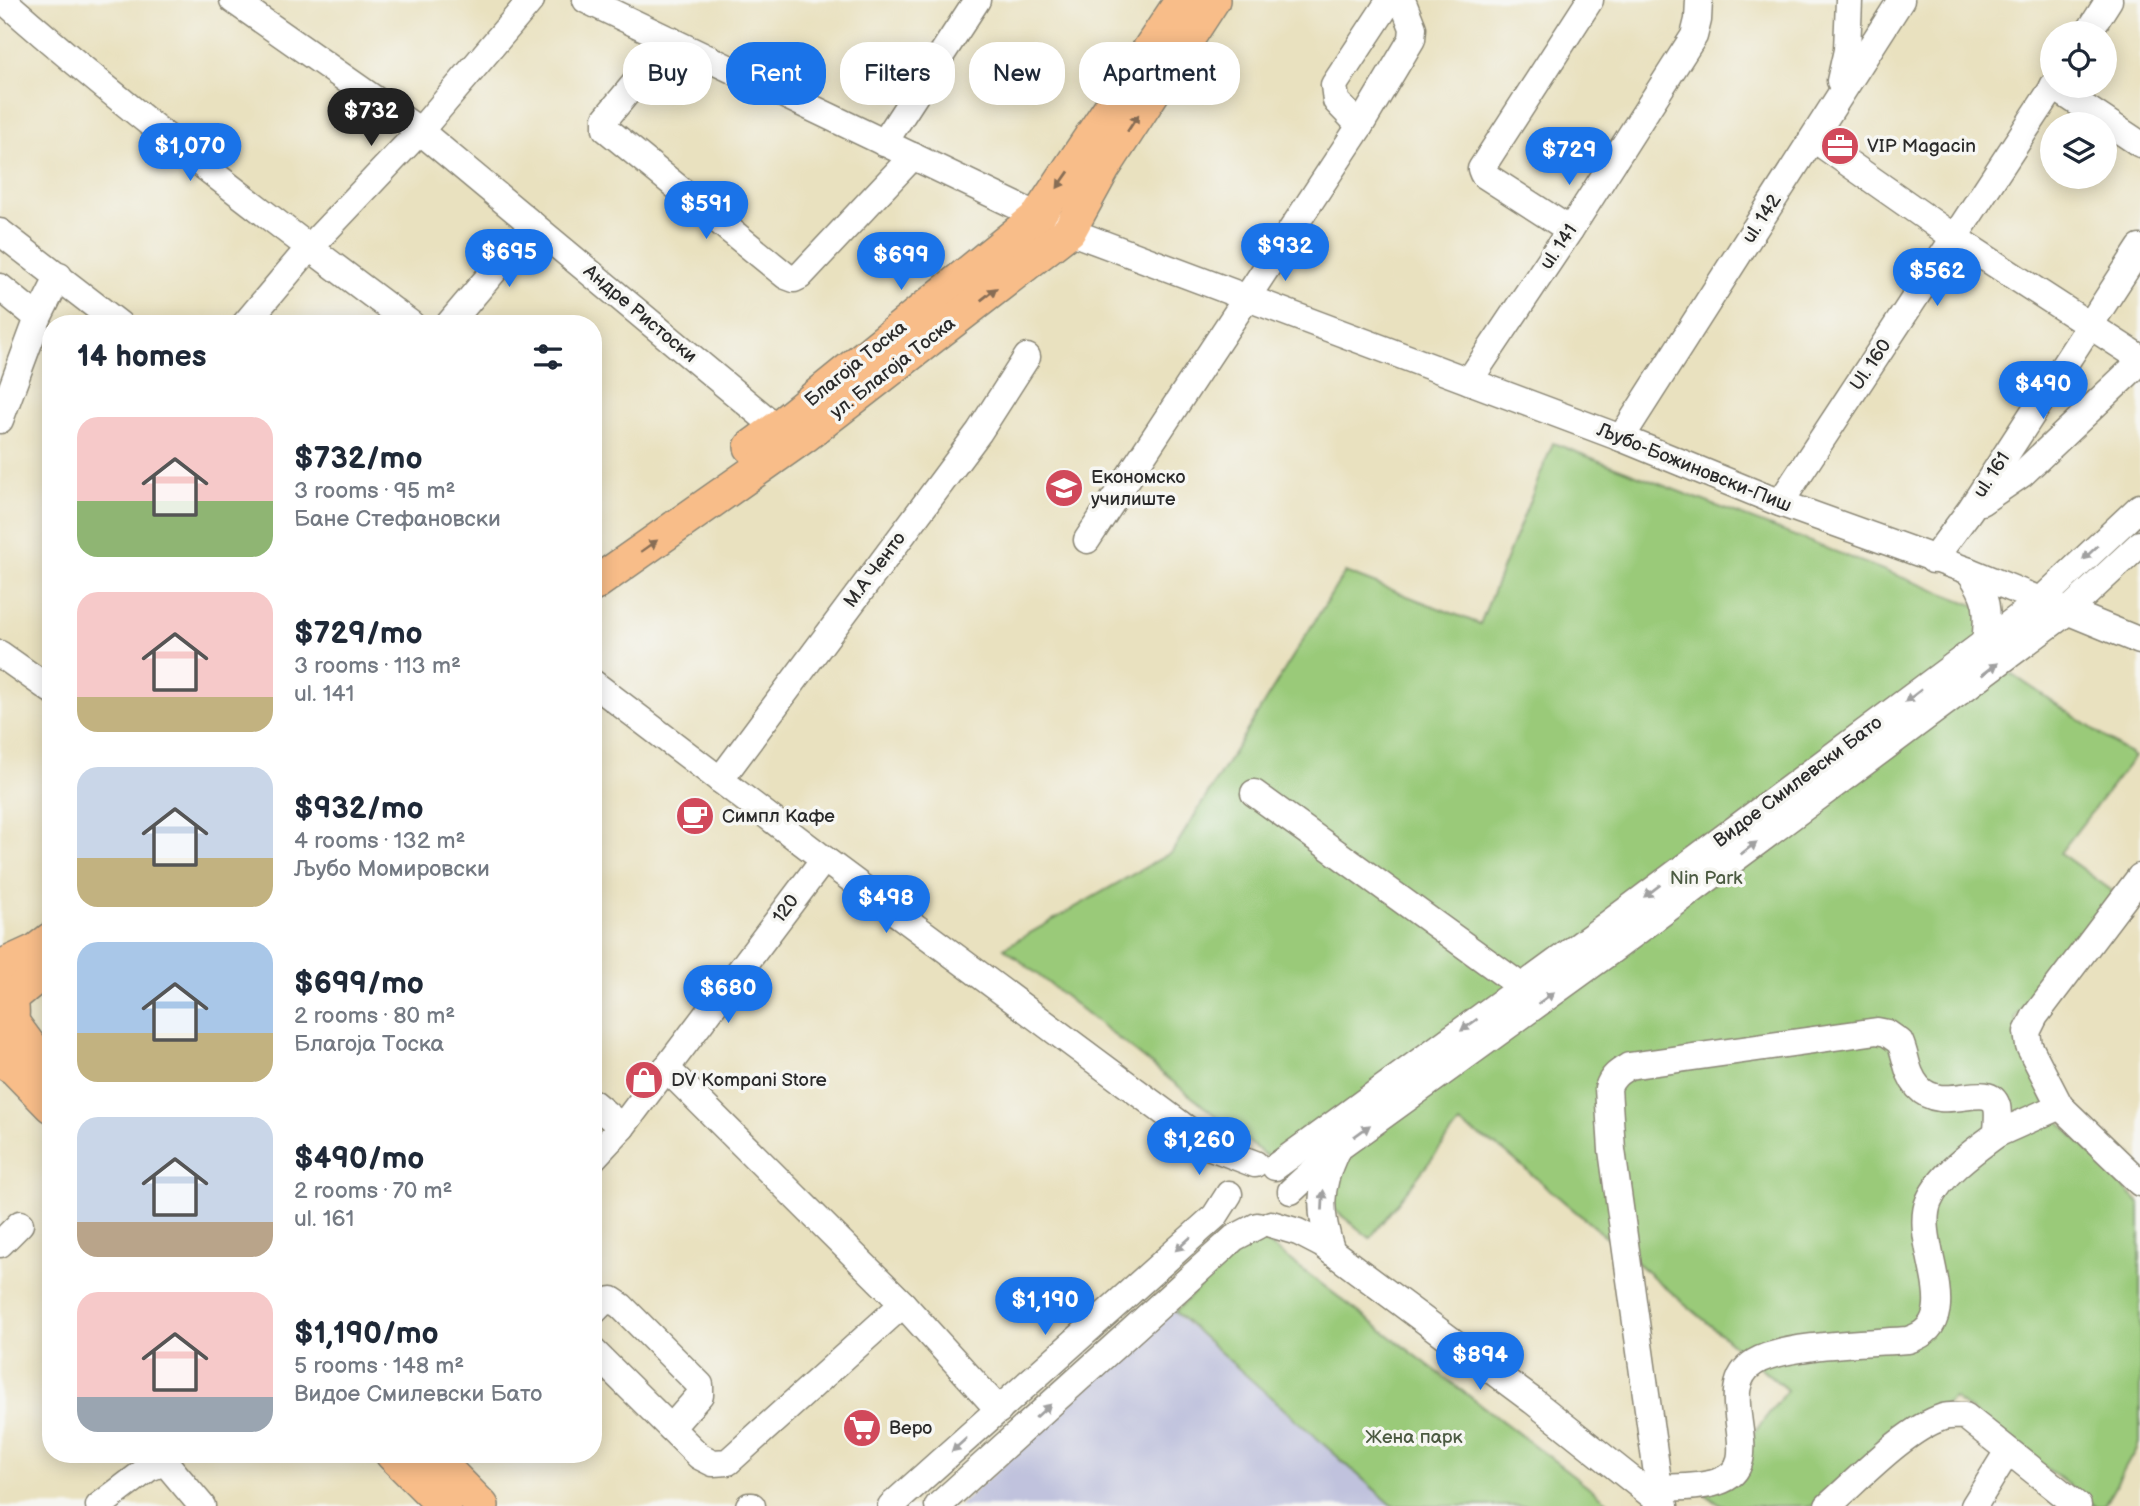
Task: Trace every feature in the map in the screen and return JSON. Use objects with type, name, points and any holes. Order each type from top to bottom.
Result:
[{"type":"main road","name":"Благоја Тоска","points":[[602,552],[777,428],[1038,216],[1182,0]]},
{"type":"main road","name":"ул. Благоја Тоска","points":[[602,580],[806,435],[1069,231],[1104,169],[1213,0]]},
{"type":"main road","points":[[0,967],[42,946]]},
{"type":"main road","points":[[42,974],[6,1011],[31,1048],[42,1059]]},
{"type":"main road","points":[[0,1060],[14,1068],[42,1097]]},
{"type":"main road","points":[[401,1463],[444,1506]]},
{"type":"main road","points":[[440,1463],[482,1506]]},
{"type":"street","points":[[3,0],[62,52],[309,248],[399,315]]},
{"type":"street","name":"Андре Ристоски","points":[[233,0],[420,131],[777,428]]},
{"type":"street","points":[[253,315],[309,248],[420,131],[531,0]]},
{"type":"street","name":"Љубо-Божиновски-Пиш","points":[[586,0],[1069,231],[1621,438],[1780,503],[1969,572],[2140,641]]},
{"type":"street","points":[[884,143],[977,0]]},
{"type":"street","points":[[1360,126],[1336,101],[1334,85],[1390,0]]},
{"type":"street","points":[[1087,540],[1360,126],[1412,39],[1413,28],[1402,0]]},
{"type":"street","points":[[1570,230],[1483,174],[1481,169],[1590,0]]},
{"type":"street","name":"ul. 141","points":[[1469,381],[1570,230],[1694,36],[1699,0]]},
{"type":"street","points":[[1837,97],[1847,50],[1849,0]]},
{"type":"street","name":"ul. 142","points":[[1621,438],[1901,0]]},
{"type":"street","points":[[2096,21],[2109,0]]},
{"type":"street","points":[[671,40],[606,118],[606,129],[786,276],[794,279],[800,276],[913,156]]},
{"type":"street","name":"Ul. 160","points":[[1780,503],[2046,98]]},
{"type":"street","points":[[2072,98],[2140,144]]},
{"type":"street","points":[[1814,139],[1955,238],[2140,360],[2021,474],[1969,510]]},
{"type":"street","points":[[457,315],[533,225]]},
{"type":"street","points":[[0,232],[109,315]]},
{"type":"street","name":"ul. 161","points":[[1933,560],[1969,510],[2140,248]]},
{"type":"street","points":[[0,420],[38,318],[59,276]]},
{"type":"street","points":[[0,287],[38,318]]},
{"type":"street","name":"М.А Ченто","points":[[720,780],[979,432],[1027,357]]},
{"type":"street","name":"Видое Смилевски Бато","points":[[1265,1166],[1522,987],[2040,601],[2140,507]]},
{"type":"street","name":"Видое Смилевски Бато","points":[[1291,1197],[1337,1149],[1611,951],[2067,612],[2140,544]]},
{"type":"street","points":[[1969,572],[1981,587],[1987,605],[1985,642]]},
{"type":"street","points":[[0,654],[42,684]]},
{"type":"street","points":[[602,689],[824,859],[1211,1147],[1283,1173],[1305,1225],[1328,1248],[1660,1497]]},
{"type":"street","points":[[1254,793],[1522,987]]},
{"type":"street","name":"120","points":[[602,1148],[622,1127],[824,859]]},
{"type":"street","points":[[2140,877],[2035,1016],[2028,1032],[2029,1046],[2060,1106],[2140,1183]]},
{"type":"street","points":[[1660,1497],[1612,1150],[1608,1088],[1611,1079],[1629,1066],[1877,1031],[1900,1042],[1909,1073],[1919,1088],[1930,1096],[1941,1100],[1983,1094],[1993,1099],[1997,1107],[1997,1134]]},
{"type":"street","points":[[666,1068],[903,1304],[999,1410]]},
{"type":"street","points":[[1660,1497],[1721,1482],[1737,1469],[1742,1456],[1736,1389],[1742,1373],[1755,1362],[1781,1351],[1908,1340],[1921,1336],[1933,1325],[1938,1307],[1925,1221],[1929,1201],[1964,1159],[1997,1134],[2060,1106]]},
{"type":"street","points":[[602,1110],[622,1127]]},
{"type":"street","points":[[1211,1147],[1230,1190],[1231,1206],[1237,1216],[1246,1223],[1298,1232],[1328,1248]]},
{"type":"street","points":[[1328,1248],[1321,1199],[1326,1173],[1337,1149]]},
{"type":"street","points":[[891,1506],[1214,1216],[1236,1175],[1244,1168],[1265,1166]]},
{"type":"street","points":[[939,1506],[1234,1238],[1280,1219],[1287,1211],[1291,1197]]},
{"type":"street","points":[[0,1244],[20,1224]]},
{"type":"street","points":[[602,1304],[612,1300],[621,1306],[700,1385],[700,1395],[671,1428]]},
{"type":"street","points":[[602,1360],[699,1456],[713,1463],[728,1462],[903,1304]]},
{"type":"street","points":[[1828,1506],[1904,1440],[1925,1425],[1947,1416],[1965,1416],[2078,1506]]},
{"type":"street","points":[[1974,1506],[2008,1451]]},
{"type":"street","points":[[99,1506],[149,1468],[162,1463]]},
{"type":"street","points":[[166,1463],[202,1506]]},
{"type":"shaded area","points":[[1171,1310],[1392,1506],[959,1506]]},
{"type":"green space","name":"Nin Park","points":[[1553,443],[2018,622],[2000,666],[2134,757],[2060,853],[2115,893],[2015,1018],[2049,1111],[2140,1204],[2140,1442],[2104,1506],[2096,1506],[1954,1398],[1815,1506],[1722,1506],[1706,1495],[1787,1390],[1504,1151],[1459,1124],[1370,1238],[1004,948],[1172,852],[1345,572],[1480,624]]},
{"type":"green space","name":"Жена парк","points":[[1253,1232],[1614,1506],[1393,1506],[1175,1312]]},
{"type":"place","name":"VIP Magacin","points":[[1840,146]]},
{"type":"place","name":"Економско училиште","points":[[1064,488]]},
{"type":"place","name":"Симпл Кафе","points":[[695,816]]},
{"type":"place","name":"DV Kompani Store","points":[[644,1080]]},
{"type":"place","name":"Веро","points":[[862,1428]]}]
